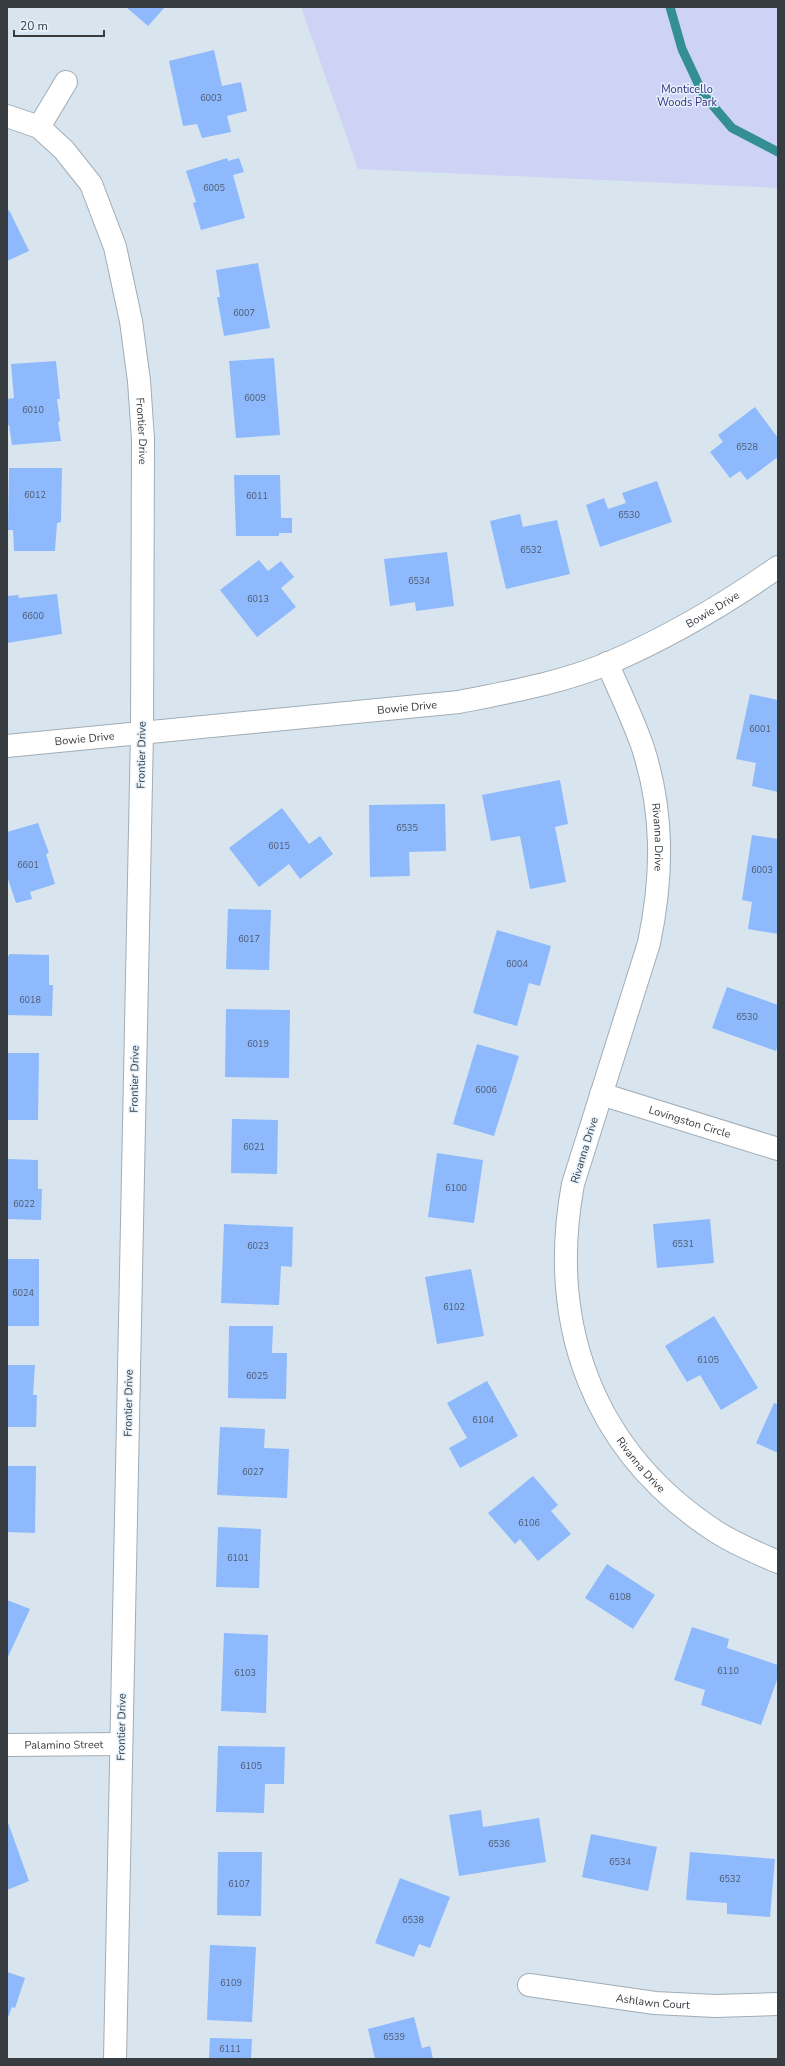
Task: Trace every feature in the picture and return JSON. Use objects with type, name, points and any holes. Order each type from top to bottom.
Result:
[{"type":"street","points":[[7,116],[39,127],[66,82]]},
{"type":"street","name":"Frontier Drive","points":[[39,127],[64,150],[91,184],[115,247],[131,321],[139,381],[144,439],[142,732],[114,2059]]},
{"type":"street","name":"Bowie Drive","points":[[7,746],[459,702],[532,688],[608,663],[694,622],[778,567]]},
{"type":"street","name":"Rivanna Drive","points":[[608,663],[642,744],[651,776],[659,824],[660,862],[657,906],[649,943],[573,1184],[568,1215],[565,1258],[567,1295],[574,1338],[587,1378],[603,1412],[626,1449],[654,1482],[686,1510],[716,1532],[749,1550],[778,1562]]},
{"type":"street","name":"Lovingston Circle","points":[[601,1094],[778,1149]]},
{"type":"street","name":"Palamino Street","points":[[7,1745],[121,1744]]},
{"type":"street","name":"Ashlawn Court","points":[[529,1985],[655,2003],[715,2006],[778,2004]]},
{"type":"green space","name":"Monticello Woods Park","points":[[301,7],[778,7],[778,188],[358,169]]},
{"type":"building","points":[[126,7],[165,7],[148,26]]},
{"type":"building","points":[[214,50],[222,86],[241,82],[247,111],[227,116],[231,132],[202,138],[197,124],[183,126],[169,61]]},
{"type":"building","points":[[227,158],[228,161],[239,158],[244,172],[233,175],[245,218],[201,230],[193,203],[196,202],[186,171]]},
{"type":"building","points":[[9,210],[29,251],[7,261],[7,211]]},
{"type":"building","points":[[258,263],[270,328],[224,336],[217,297],[220,297],[216,270]]},
{"type":"building","points":[[274,358],[280,435],[236,438],[229,361]]},
{"type":"building","points":[[56,361],[60,399],[57,399],[60,421],[58,422],[61,441],[12,445],[9,425],[7,425],[7,399],[14,398],[11,364]]},
{"type":"building","points":[[755,407],[778,438],[778,457],[747,480],[740,471],[730,478],[710,452],[723,442],[718,435]]},
{"type":"building","points":[[9,468],[62,468],[61,522],[57,523],[55,551],[14,551],[13,530],[8,530]]},
{"type":"building","points":[[234,475],[280,475],[281,518],[292,518],[292,533],[279,533],[279,536],[236,536]]},
{"type":"building","points":[[657,481],[672,522],[600,547],[586,505],[604,498],[608,509],[626,503],[622,493]]},
{"type":"building","points":[[520,514],[523,527],[557,520],[570,574],[506,589],[490,521]]},
{"type":"building","points":[[447,552],[454,606],[416,611],[415,602],[390,606],[384,559]]},
{"type":"building","points":[[259,560],[268,571],[281,561],[294,577],[281,588],[296,607],[257,637],[220,590]]},
{"type":"building","points":[[57,594],[62,634],[7,643],[7,596],[18,595],[19,598]]},
{"type":"building","points":[[750,694],[778,700],[778,792],[752,786],[756,763],[736,759]]},
{"type":"building","points":[[560,780],[568,824],[555,827],[566,882],[530,889],[520,836],[491,841],[482,795]]},
{"type":"building","points":[[445,804],[446,851],[409,852],[410,876],[370,877],[369,805]]},
{"type":"building","points":[[282,808],[309,844],[320,836],[333,854],[300,879],[289,864],[259,887],[229,848]]},
{"type":"building","points":[[38,823],[49,853],[46,854],[55,884],[30,892],[32,899],[16,903],[7,876],[7,832]]},
{"type":"building","points":[[752,835],[778,839],[778,934],[748,929],[752,902],[742,900]]},
{"type":"building","points":[[228,909],[271,910],[269,970],[226,969]]},
{"type":"building","points":[[497,930],[551,946],[540,986],[529,983],[517,1026],[473,1013]]},
{"type":"building","points":[[9,954],[49,955],[49,985],[53,985],[52,1016],[7,1015],[7,956],[9,956]]},
{"type":"building","points":[[727,987],[778,1005],[778,1044],[776,1051],[712,1028]]},
{"type":"building","points":[[226,1009],[290,1010],[289,1078],[225,1077]]},
{"type":"building","points":[[477,1044],[519,1056],[494,1136],[453,1124]]},
{"type":"building","points":[[7,1053],[39,1053],[38,1120],[7,1120]]},
{"type":"building","points":[[232,1119],[278,1120],[277,1174],[231,1173]]},
{"type":"building","points":[[437,1153],[483,1160],[474,1223],[428,1217]]},
{"type":"building","points":[[7,1159],[38,1160],[38,1189],[42,1189],[41,1220],[7,1219]]},
{"type":"building","points":[[710,1219],[714,1263],[657,1268],[653,1224]]},
{"type":"building","points":[[224,1224],[293,1227],[292,1267],[281,1266],[279,1305],[221,1303]]},
{"type":"building","points":[[7,1259],[39,1259],[39,1326],[7,1326]]},
{"type":"building","points":[[471,1269],[484,1336],[437,1344],[425,1277]]},
{"type":"building","points":[[714,1316],[758,1388],[721,1410],[700,1375],[687,1382],[665,1346]]},
{"type":"building","points":[[229,1326],[273,1326],[272,1353],[287,1353],[286,1399],[228,1398]]},
{"type":"building","points":[[7,1365],[35,1365],[33,1395],[37,1395],[36,1427],[7,1427]]},
{"type":"building","points":[[487,1381],[518,1436],[460,1468],[449,1448],[467,1438],[447,1403]]},
{"type":"building","points":[[774,1403],[778,1405],[778,1453],[756,1443]]},
{"type":"building","points":[[220,1427],[265,1429],[264,1448],[289,1449],[287,1498],[217,1495]]},
{"type":"building","points":[[7,1466],[36,1466],[35,1533],[7,1532]]},
{"type":"building","points":[[533,1476],[558,1505],[551,1511],[571,1534],[538,1561],[520,1539],[515,1544],[488,1513]]},
{"type":"building","points":[[218,1527],[261,1529],[259,1588],[216,1587]]},
{"type":"building","points":[[607,1564],[655,1595],[633,1629],[585,1598]]},
{"type":"building","points":[[7,1600],[30,1609],[7,1659]]},
{"type":"building","points":[[692,1627],[729,1639],[727,1648],[778,1665],[778,1677],[761,1725],[701,1705],[705,1690],[674,1680]]},
{"type":"building","points":[[224,1633],[268,1635],[266,1713],[221,1711]]},
{"type":"building","points":[[218,1746],[285,1747],[284,1784],[265,1784],[264,1813],[216,1812]]},
{"type":"building","points":[[481,1810],[483,1827],[539,1818],[546,1862],[459,1876],[449,1815]]},
{"type":"building","points":[[7,1820],[29,1881],[7,1890]]},
{"type":"building","points":[[591,1834],[657,1847],[648,1891],[582,1877]]},
{"type":"building","points":[[218,1852],[262,1852],[261,1916],[217,1915]]},
{"type":"building","points":[[690,1852],[775,1859],[770,1917],[727,1914],[727,1903],[686,1900]]},
{"type":"building","points":[[400,1878],[450,1897],[430,1948],[419,1944],[414,1957],[375,1943]]},
{"type":"building","points":[[210,1945],[256,1947],[252,2022],[207,2020]]},
{"type":"building","points":[[7,1972],[25,1978],[15,2008],[12,2007],[7,2020]]},
{"type":"building","points":[[414,2017],[422,2048],[430,2046],[433,2059],[375,2059],[368,2029]]},
{"type":"building","points":[[210,2038],[252,2039],[251,2059],[209,2059]]},
{"type":"waterway","points":[[670,7],[682,49],[703,94],[732,128],[778,152]]}]
